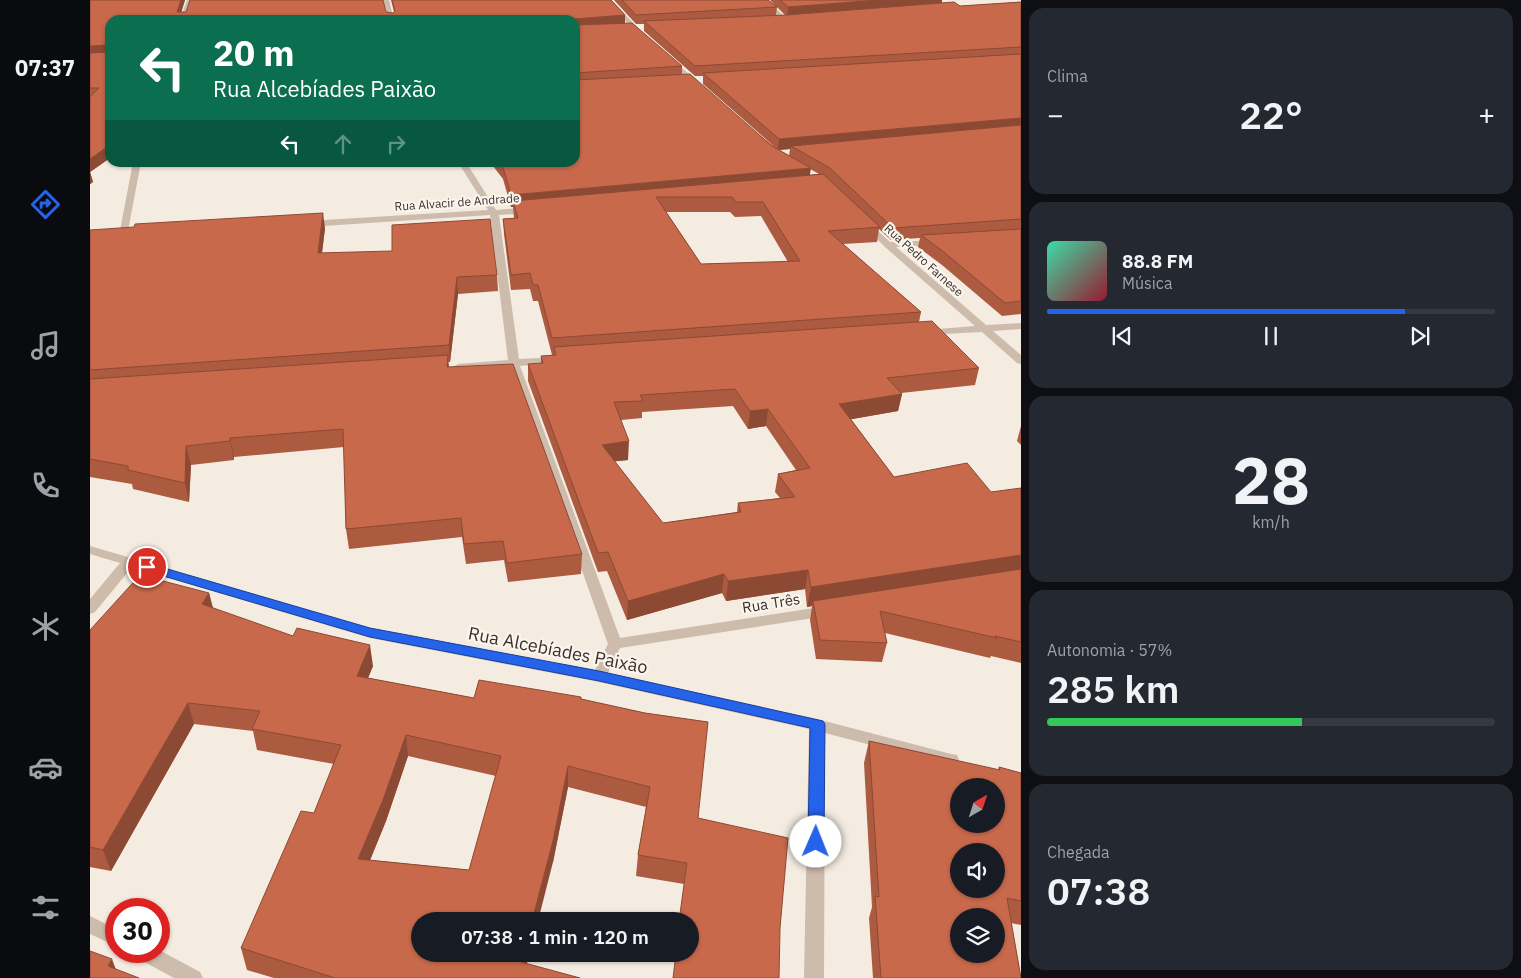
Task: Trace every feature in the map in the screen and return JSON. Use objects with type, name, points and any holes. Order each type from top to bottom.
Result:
[{"type":"street","points":[[185,15],[190,0]]},
{"type":"street","points":[[386,0],[390,15]]},
{"type":"street","points":[[608,0],[649,41]]},
{"type":"street","points":[[764,0],[785,20]]},
{"type":"street","points":[[776,20],[795,19]]},
{"type":"street","points":[[624,28],[644,27]]},
{"type":"street","points":[[664,54],[708,94]]},
{"type":"street","points":[[684,81],[703,80]]},
{"type":"street","points":[[133,235],[119,236],[136,167]]},
{"type":"street","points":[[465,167],[494,213],[514,363],[615,644],[599,676]]},
{"type":"street","name":"Rua Alvacir de Andrade","points":[[299,225],[494,213],[543,208]]},
{"type":"street","name":"Rua Pedro Farnese","points":[[860,218],[888,245],[1021,361]]},
{"type":"street","points":[[888,245],[945,242]]},
{"type":"street","points":[[915,334],[1021,326]]},
{"type":"street","points":[[445,368],[573,359]]},
{"type":"street","name":"Rua Alcebíades Paixão","points":[[90,550],[370,632],[599,676],[818,724],[966,764]]},
{"type":"street","points":[[90,610],[129,561]]},
{"type":"street","name":"Rua Três","points":[[615,644],[837,609]]},
{"type":"street","points":[[814,978],[818,724]]},
{"type":"street","points":[[90,924],[105,932]]},
{"type":"street","points":[[165,963],[193,978]]},
{"type":"building","points":[[90,0],[181,0],[177,12],[186,12],[190,0],[383,0],[386,12],[393,13],[395,11],[392,0],[611,0],[625,15],[580,19],[580,15],[105,15],[105,45],[90,46]]},
{"type":"building","points":[[622,0],[768,0],[777,7],[636,15]]},
{"type":"building","points":[[780,0],[879,0],[788,7]]},
{"type":"building","points":[[954,2],[960,6],[1021,2],[1021,47],[695,66],[644,21],[786,15]]},
{"type":"building","points":[[632,23],[682,66],[580,73],[580,25]]},
{"type":"building","points":[[105,52],[105,148],[90,159],[90,97],[99,88],[90,88],[90,53]]},
{"type":"building","points":[[1021,54],[1021,118],[779,139],[703,73]]},
{"type":"building","points":[[690,74],[772,146],[811,168],[511,195],[503,167],[580,167],[580,80]]},
{"type":"building","points":[[1021,125],[1021,219],[893,228],[830,168],[791,146]]},
{"type":"building","points":[[823,174],[880,227],[828,231],[921,312],[552,338],[538,285],[533,285],[530,273],[511,275],[503,219],[518,218],[513,201]],"holes":[[[656,197],[732,197],[736,202],[763,202],[800,261],[701,264]]]},
{"type":"building","points":[[323,213],[318,253],[392,251],[392,225],[490,219],[497,275],[457,277],[449,345],[90,370],[90,230],[134,227],[135,224]]},
{"type":"building","points":[[1021,229],[1021,301],[1005,303],[921,235]]},
{"type":"building","points":[[932,321],[979,368],[887,378],[902,394],[839,404],[894,477],[967,463],[991,492],[1021,488],[1021,555],[811,587],[808,570],[728,581],[724,574],[628,601],[608,552],[598,553],[528,364],[543,363],[541,356],[556,355],[554,347]],"holes":[[[735,389],[750,411],[768,409],[810,468],[778,474],[795,497],[738,503],[741,512],[663,523],[602,445],[629,441],[614,402],[643,401],[640,395]]]},
{"type":"building","points":[[448,355],[447,367],[513,364],[582,554],[507,563],[503,541],[464,544],[461,518],[346,529],[343,429],[230,438],[230,441],[186,446],[185,483],[128,470],[128,466],[90,459],[90,379]]},
{"type":"building","points":[[1021,569],[1021,642],[880,611],[887,643],[820,640],[813,601]]},
{"type":"building","points":[[140,575],[209,593],[202,604],[293,636],[297,628],[370,645],[357,676],[474,698],[479,680],[581,697],[581,699],[645,713],[708,722],[698,818],[788,838],[780,928],[779,978],[673,978],[675,962],[699,962],[699,912],[680,912],[687,863],[638,855],[650,787],[568,766],[553,841],[534,912],[411,912],[411,962],[521,962],[580,978],[335,978],[241,948],[301,811],[314,813],[341,745],[252,729],[260,711],[188,703],[103,850],[90,847],[90,630]],"holes":[[[406,735],[501,756],[469,870],[358,859],[383,800]]]},
{"type":"building","points":[[869,741],[1021,773],[1021,901],[1007,898],[1021,978],[881,978],[875,896],[879,897]]},
{"type":"building","points":[[90,951],[105,956],[105,963],[110,963],[108,966],[139,978],[90,978]]},
{"type":"route","points":[[147,567],[370,632],[599,676],[818,724],[816,842]]}]
